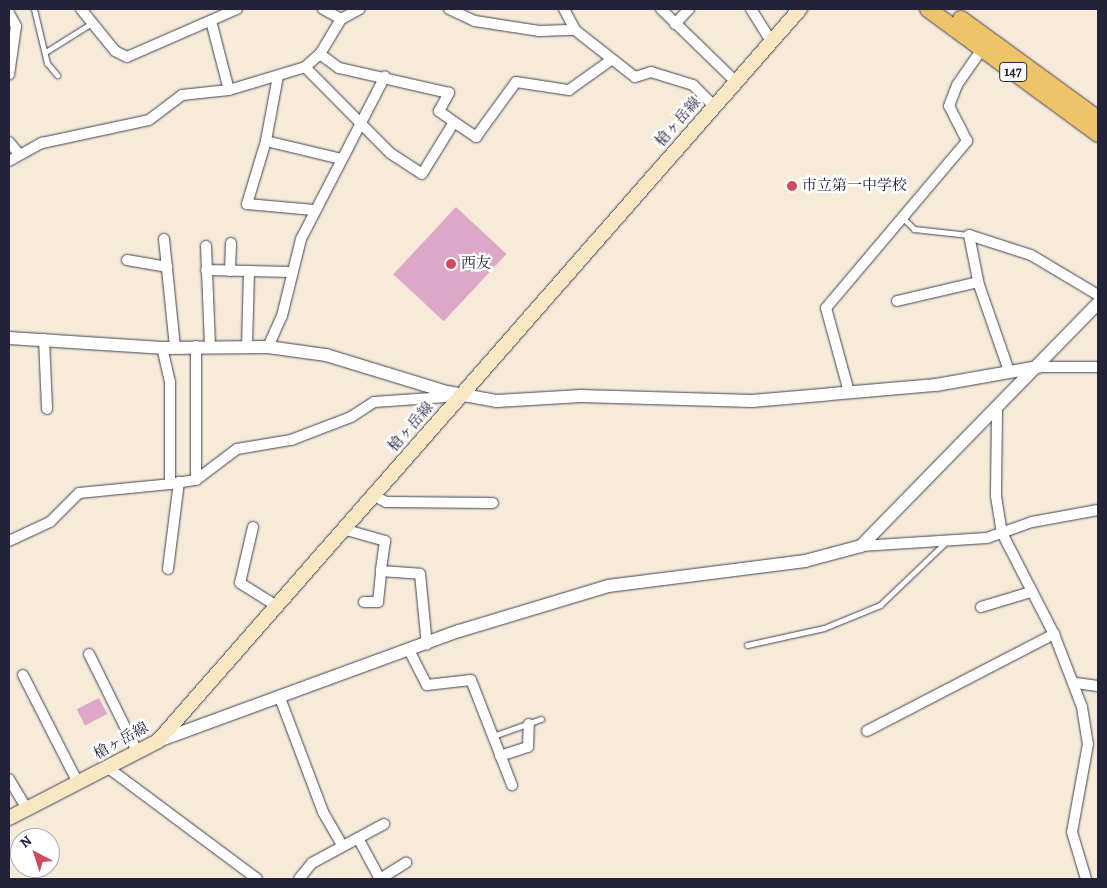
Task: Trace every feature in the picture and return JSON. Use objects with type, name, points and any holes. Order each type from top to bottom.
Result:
[{"type":"highway","name":"147","points":[[928,9],[982,49],[1098,119]]},
{"type":"highway","name":"147","points":[[946,9],[1098,134]]},
{"type":"main road","name":"槍ヶ岳線","points":[[9,818],[158,740],[461,396],[714,106],[734,80],[800,9]]},
{"type":"street","points":[[81,9],[115,51],[127,57],[237,9]]},
{"type":"street","points":[[323,9],[341,19]]},
{"type":"street","points":[[9,161],[19,154],[78,134],[128,128],[149,120],[182,95],[229,90],[305,67],[320,54],[341,19],[360,9]]},
{"type":"street","points":[[449,9],[475,21],[539,31],[575,30]]},
{"type":"street","points":[[564,9],[575,30],[611,60],[635,76],[651,72],[693,85],[714,106]]},
{"type":"street","points":[[661,9],[734,80]]},
{"type":"street","points":[[676,24],[689,9]]},
{"type":"street","points":[[751,9],[771,41]]},
{"type":"street","points":[[9,13],[16,26],[9,75]]},
{"type":"street","points":[[211,21],[229,90]]},
{"type":"street","points":[[849,392],[826,308],[967,141],[949,106],[957,85],[982,49]]},
{"type":"street","points":[[320,54],[340,68],[385,76],[449,93],[439,111],[476,137],[516,82],[569,90],[611,60]]},
{"type":"street","points":[[305,67],[390,153],[422,174],[454,122]]},
{"type":"street","points":[[278,76],[266,142],[247,204],[314,210]]},
{"type":"street","points":[[268,347],[282,316],[290,272],[314,210],[385,76]]},
{"type":"street","points":[[9,142],[19,154]]},
{"type":"street","points":[[266,142],[341,159]]},
{"type":"street","points":[[1009,371],[978,282],[969,235],[1031,255],[1098,295]]},
{"type":"street","points":[[164,239],[175,347]]},
{"type":"street","points":[[230,271],[231,243]]},
{"type":"street","points":[[206,246],[210,346]]},
{"type":"street","points":[[126,260],[167,267]]},
{"type":"street","points":[[206,270],[290,272]]},
{"type":"street","points":[[247,347],[249,271]]},
{"type":"street","points":[[897,301],[978,282]]},
{"type":"street","points":[[861,546],[996,411],[1098,304]]},
{"type":"street","points":[[9,338],[162,348],[196,346],[268,347],[336,358],[461,396],[497,401],[581,396],[752,400],[936,385],[1038,367],[1098,367]]},
{"type":"street","points":[[44,339],[47,409]]},
{"type":"street","points":[[196,346],[196,480]]},
{"type":"street","points":[[162,348],[170,382],[175,483],[168,569]]},
{"type":"street","points":[[9,541],[50,522],[79,493],[196,480],[237,449],[291,440],[351,417],[374,402],[461,396]]},
{"type":"street","points":[[996,411],[996,496],[1002,533],[1054,634],[1076,683],[1088,744],[1072,832],[1086,879]]},
{"type":"street","points":[[373,495],[386,502],[493,503]]},
{"type":"street","points":[[158,740],[427,645],[608,586],[805,561],[861,546],[1002,533],[1032,522],[1098,510]]},
{"type":"street","points":[[253,527],[240,583],[276,605]]},
{"type":"street","points":[[343,529],[385,541],[378,602],[364,602]]},
{"type":"street","points":[[381,571],[420,574],[427,645]]},
{"type":"street","points":[[981,607],[1031,592]]},
{"type":"street","points":[[868,731],[1054,634]]},
{"type":"street","points":[[410,652],[426,685],[471,680],[512,785]]},
{"type":"street","points":[[89,654],[137,751]]},
{"type":"street","points":[[23,675],[78,783]]},
{"type":"street","points":[[1076,683],[1098,686]]},
{"type":"street","points":[[280,698],[323,812],[343,846]]},
{"type":"street","points":[[500,756],[528,747],[529,724]]},
{"type":"street","points":[[107,767],[257,879]]},
{"type":"street","points":[[9,779],[27,809]]},
{"type":"street","points":[[299,879],[312,863],[384,824]]},
{"type":"street","points":[[358,838],[380,879],[406,863]]},
{"type":"lane","points":[[34,9],[47,51],[47,63],[57,75]]},
{"type":"lane","points":[[47,51],[92,22]]},
{"type":"lane","points":[[902,218],[914,229],[969,235]]},
{"type":"lane","points":[[747,645],[824,628],[880,604],[949,539]]},
{"type":"lane","points":[[493,736],[541,718]]},
{"type":"building","name":"西友","points":[[456,207],[506,254],[444,321],[393,274]]},
{"type":"building","points":[[99,698],[107,714],[85,725],[77,709]]},
{"type":"place","name":"市立第一中学校","points":[[792,186]]},
{"type":"place","name":"西友","points":[[451,264]]}]
